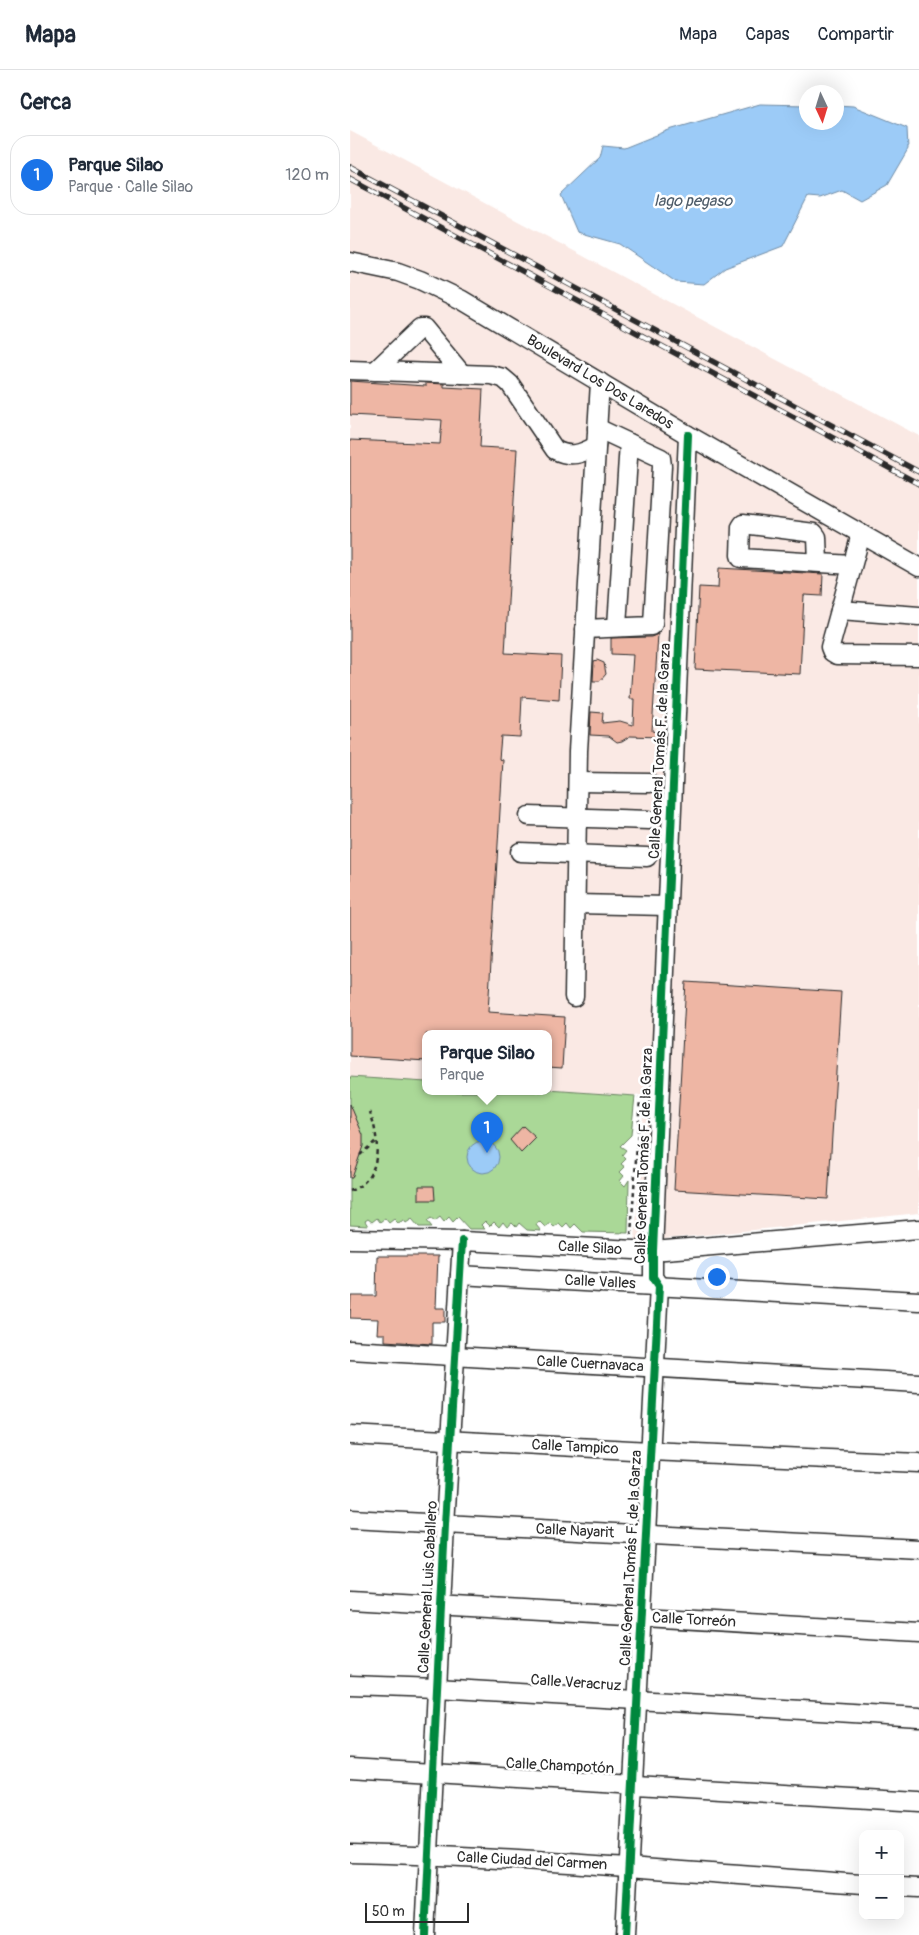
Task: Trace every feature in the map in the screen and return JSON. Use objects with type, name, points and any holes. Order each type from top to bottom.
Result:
[{"type":"street","name":"Boulevard Los Dos Laredos","points":[[350,262],[398,272],[439,288],[462,300],[688,435],[919,567]]},
{"type":"street","points":[[375,371],[420,328],[424,328],[462,374]]},
{"type":"street","points":[[350,370],[491,375],[503,378],[510,384],[555,450],[564,454],[579,455],[596,446]]},
{"type":"street","points":[[574,997],[578,782],[600,382]]},
{"type":"street","points":[[585,629],[617,626],[651,626],[653,624],[661,458],[597,428]]},
{"type":"street","name":"Calle General Tomás F. de la Garza","points":[[625,1935],[659,1286],[653,1277],[653,1252],[666,906],[688,435]]},
{"type":"street","points":[[617,626],[629,443]]},
{"type":"street","points":[[861,534],[830,647],[832,652],[837,654],[919,656]]},
{"type":"street","points":[[818,563],[852,565]]},
{"type":"street","points":[[840,610],[919,616]]},
{"type":"street","points":[[578,782],[650,783]]},
{"type":"street","points":[[529,816],[649,820]]},
{"type":"street","points":[[520,852],[647,857]]},
{"type":"street","points":[[576,904],[666,906]]},
{"type":"street","name":"Calle Silao","points":[[350,1239],[462,1241],[653,1252],[919,1229]]},
{"type":"street","name":"Calle General Luis Caballero","points":[[425,1935],[445,1525],[462,1241]]},
{"type":"street","name":"Calle Valles","points":[[460,1275],[919,1301]]},
{"type":"street","name":"Calle Cuernavaca","points":[[350,1350],[919,1383]]},
{"type":"street","name":"Calle Tampico","points":[[350,1434],[650,1451],[919,1463]]},
{"type":"street","name":"Calle Nayarit","points":[[350,1520],[919,1549]]},
{"type":"street","name":"Calle Torreón","points":[[350,1600],[919,1633]]},
{"type":"street","name":"Calle Veracruz","points":[[350,1685],[437,1688],[919,1717]]},
{"type":"street","name":"Calle Champotón","points":[[350,1768],[919,1802]]},
{"type":"street","name":"Calle Ciudad del Carmen","points":[[350,1853],[429,1855],[628,1867],[859,1884]]},
{"type":"street","points":[[904,1887],[919,1888]]},
{"type":"path","points":[[623,1234],[632,1235],[640,1098]]},
{"type":"path","points":[[350,1191],[367,1180],[377,1160],[377,1140],[370,1112]]},
{"type":"path","points":[[360,1155],[377,1140]]},
{"type":"shaded area","points":[[350,131],[919,436],[919,1213],[635,1242],[644,1096],[552,1090],[552,1030],[422,1030],[422,1082],[350,1077]]},
{"type":"green space","points":[[350,1077],[422,1082],[422,1095],[552,1095],[552,1090],[635,1096],[631,1135],[620,1146],[626,1150],[622,1155],[626,1159],[621,1164],[625,1167],[620,1172],[624,1176],[620,1181],[625,1186],[629,1180],[628,1233],[583,1232],[575,1224],[571,1228],[567,1223],[563,1227],[559,1223],[554,1227],[550,1223],[545,1227],[539,1221],[536,1225],[541,1231],[527,1230],[519,1223],[516,1227],[512,1223],[507,1227],[503,1222],[499,1227],[494,1222],[490,1226],[485,1221],[481,1225],[485,1229],[469,1229],[458,1217],[453,1222],[449,1217],[444,1222],[440,1217],[435,1221],[431,1218],[427,1221],[432,1227],[419,1227],[412,1219],[406,1223],[404,1220],[398,1223],[394,1219],[389,1223],[385,1218],[380,1222],[377,1218],[372,1222],[368,1219],[365,1221],[368,1226],[350,1225]]},
{"type":"water","name":"lago pegaso","points":[[760,104],[799,105],[799,130],[844,130],[844,105],[853,106],[907,128],[908,149],[887,185],[860,200],[842,190],[820,198],[808,197],[783,246],[725,268],[704,284],[676,282],[620,244],[577,232],[561,195],[600,158],[603,146],[624,148],[669,130]]},
{"type":"water","points":[[483,1141],[495,1145],[499,1157],[495,1169],[483,1173],[471,1169],[467,1157],[471,1145]]},
{"type":"building","points":[[350,381],[426,386],[426,383],[444,384],[444,387],[483,389],[480,447],[517,449],[505,653],[561,656],[559,700],[522,697],[520,737],[501,736],[499,759],[503,760],[488,1012],[565,1017],[562,1068],[552,1067],[552,1030],[422,1030],[422,1061],[350,1056],[350,440],[440,444],[442,420],[350,415]]},
{"type":"building","points":[[719,568],[823,574],[822,596],[804,595],[800,674],[695,669],[699,587],[718,588]]},
{"type":"building","points":[[658,634],[652,731],[660,733],[660,737],[630,736],[617,742],[609,736],[590,735],[591,712],[603,713],[602,723],[620,721],[633,725],[634,699],[630,699],[633,655],[611,654],[611,638],[651,637]]},
{"type":"building","points":[[597,660],[604,663],[606,674],[600,681],[593,681],[594,661]]},
{"type":"building","points":[[686,982],[841,992],[828,1199],[674,1190]]},
{"type":"building","points":[[350,1104],[363,1135],[363,1146],[352,1178],[350,1178]]},
{"type":"building","points":[[523,1126],[536,1138],[521,1153],[510,1140]]},
{"type":"building","points":[[419,1186],[434,1186],[435,1200],[419,1200]]},
{"type":"building","points":[[377,1256],[438,1256],[436,1308],[445,1308],[445,1322],[432,1322],[432,1344],[385,1341],[385,1334],[377,1334],[378,1319],[350,1318],[351,1296],[376,1296]]},
{"type":"railway","points":[[350,167],[919,472]]},
{"type":"railway","points":[[350,179],[919,484]]},
{"type":"cycle path","points":[[625,1935],[659,1286],[653,1277],[653,1251],[688,435]]},
{"type":"cycle path","points":[[425,1935],[445,1525],[462,1241]]},
{"type":"place","name":"Parque Silao","points":[[487,1153]]}]
